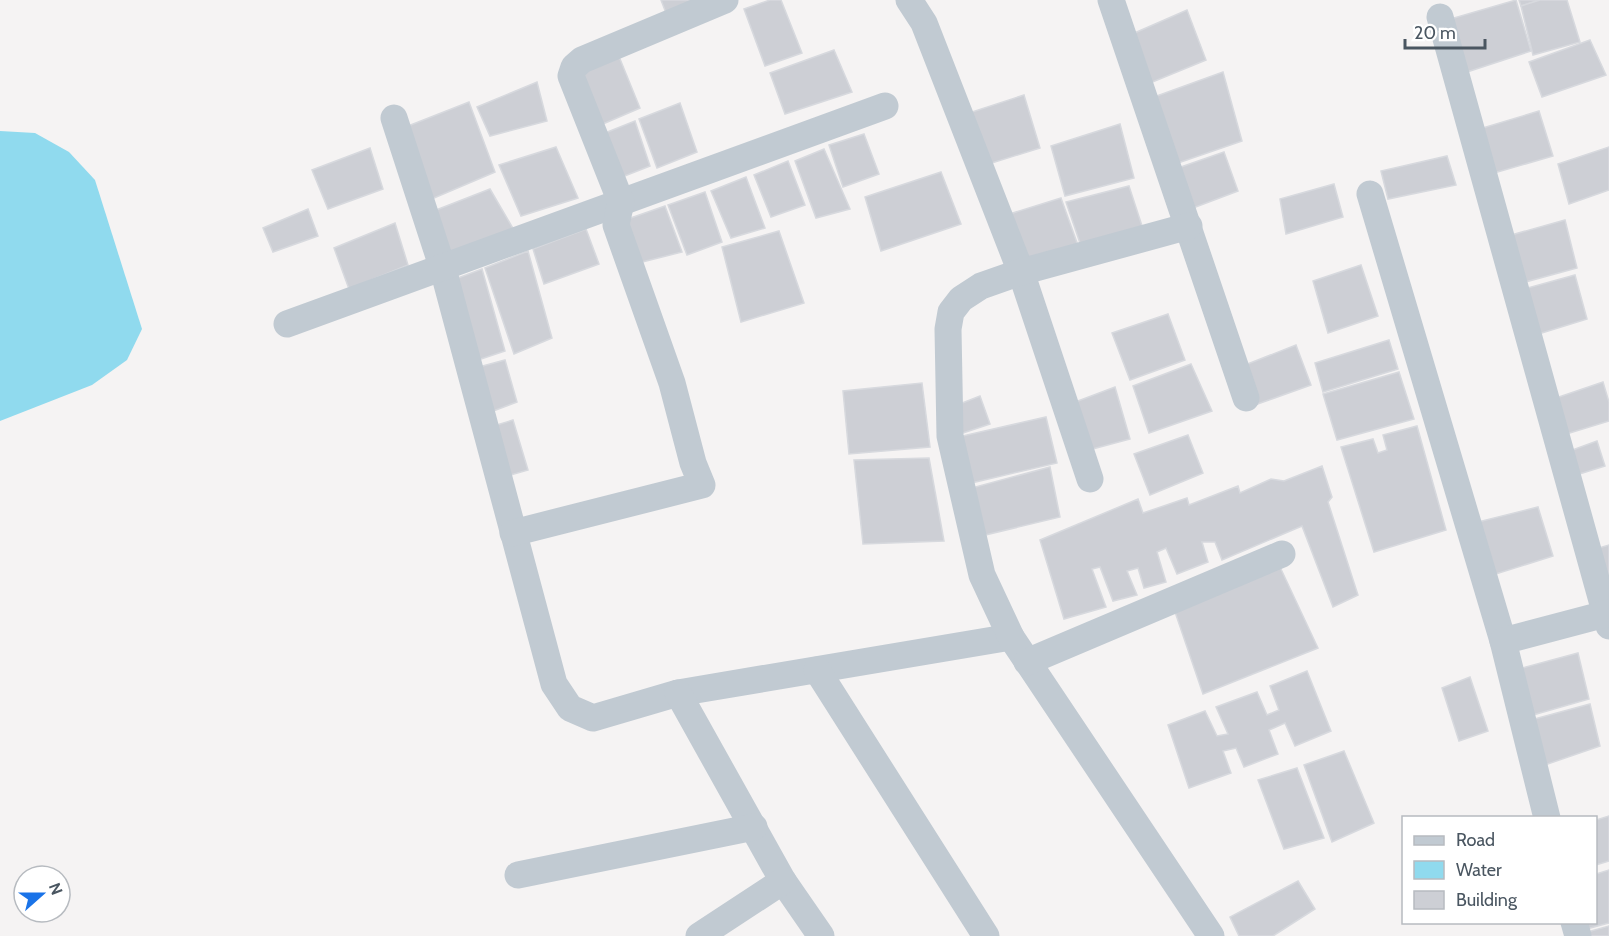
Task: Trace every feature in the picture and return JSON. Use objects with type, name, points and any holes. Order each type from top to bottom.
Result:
[{"type":"street","points":[[513,533],[702,485],[693,463],[672,383],[616,225],[621,202],[571,76],[574,67],[582,60],[724,0]]},
{"type":"street","points":[[909,0],[924,23],[1021,272],[1090,479]]},
{"type":"street","points":[[1112,0],[1246,398]]},
{"type":"street","points":[[1440,17],[1608,618],[1503,641]]},
{"type":"street","points":[[287,324],[885,106]]},
{"type":"street","points":[[394,118],[443,269],[554,684],[570,708],[593,718],[678,693],[1011,638]]},
{"type":"street","points":[[1370,194],[1503,641],[1547,816]]},
{"type":"street","points":[[1189,226],[1021,272],[981,286],[961,299],[951,312],[948,329],[950,436],[982,575],[1011,638],[1211,936]]},
{"type":"street","points":[[1027,662],[1282,554]]},
{"type":"street","points":[[817,670],[981,934]]},
{"type":"street","points":[[678,693],[783,880],[821,936]]},
{"type":"street","points":[[518,875],[754,828]]},
{"type":"street","points":[[699,936],[783,880]]},
{"type":"water","points":[[0,131],[35,133],[69,152],[95,180],[142,329],[127,360],[92,385],[0,421]]},
{"type":"building","points":[[661,0],[702,0],[666,13]]},
{"type":"building","points":[[770,0],[781,0],[802,53],[765,66],[744,9]]},
{"type":"building","points":[[1516,0],[1531,51],[1461,74],[1447,20]]},
{"type":"building","points":[[1519,0],[1540,0],[1521,6]]},
{"type":"building","points":[[1540,0],[1567,0],[1580,42],[1533,55],[1521,6]]},
{"type":"building","points":[[1187,10],[1206,60],[1150,83],[1130,35]]},
{"type":"building","points":[[1590,40],[1606,75],[1542,97],[1529,62]]},
{"type":"building","points":[[834,50],[852,92],[785,114],[770,73]]},
{"type":"building","points":[[618,54],[640,108],[596,127],[576,72]]},
{"type":"building","points":[[1223,72],[1242,141],[1175,164],[1154,97]]},
{"type":"building","points":[[537,82],[547,121],[490,136],[477,107]]},
{"type":"building","points":[[1024,95],[1040,148],[982,166],[963,115]]},
{"type":"building","points":[[469,102],[495,172],[427,201],[403,128]]},
{"type":"building","points":[[680,103],[697,152],[657,168],[639,119]]},
{"type":"building","points":[[1539,111],[1553,156],[1487,175],[1476,130]]},
{"type":"building","points":[[635,121],[650,166],[617,179],[600,135]]},
{"type":"building","points":[[1120,124],[1134,178],[1065,196],[1051,146]]},
{"type":"building","points":[[864,134],[879,174],[843,187],[829,145]]},
{"type":"building","points":[[556,147],[578,198],[521,216],[499,165]]},
{"type":"building","points":[[1609,147],[1609,190],[1569,204],[1558,164]]},
{"type":"building","points":[[370,148],[383,189],[328,209],[312,170]]},
{"type":"building","points":[[824,149],[850,209],[816,218],[795,161]]},
{"type":"building","points":[[1224,152],[1238,191],[1193,208],[1178,168]]},
{"type":"building","points":[[1447,156],[1456,185],[1388,199],[1381,171]]},
{"type":"building","points":[[788,161],[805,205],[771,217],[754,175]]},
{"type":"building","points":[[941,172],[961,224],[881,251],[865,197]]},
{"type":"building","points":[[746,177],[765,228],[731,238],[711,191]]},
{"type":"building","points":[[1334,184],[1343,217],[1286,234],[1280,199]]},
{"type":"building","points":[[1129,186],[1144,232],[1082,249],[1066,202]]},
{"type":"building","points":[[490,189],[514,230],[446,256],[431,212]]},
{"type":"building","points":[[705,192],[722,242],[687,255],[668,205]]},
{"type":"building","points":[[1061,198],[1080,251],[1022,267],[1003,216]]},
{"type":"building","points":[[665,206],[682,252],[638,263],[622,221]]},
{"type":"building","points":[[308,209],[318,236],[273,252],[263,228]]},
{"type":"building","points":[[1565,220],[1577,268],[1518,284],[1504,237]]},
{"type":"building","points":[[395,223],[408,265],[349,289],[334,248]]},
{"type":"building","points":[[586,229],[599,264],[544,284],[533,249]]},
{"type":"building","points":[[779,231],[804,303],[741,322],[722,247]]},
{"type":"building","points":[[528,251],[552,338],[514,354],[485,268]]},
{"type":"building","points":[[1361,265],[1378,316],[1328,333],[1313,281]]},
{"type":"building","points":[[482,269],[505,351],[472,362],[450,281]]},
{"type":"building","points":[[1575,275],[1587,319],[1532,336],[1520,290]]},
{"type":"building","points":[[1168,314],[1185,360],[1130,380],[1112,333]]},
{"type":"building","points":[[1389,340],[1398,369],[1323,392],[1315,363]]},
{"type":"building","points":[[1296,345],[1311,385],[1252,406],[1240,367]]},
{"type":"building","points":[[505,360],[517,402],[488,413],[475,368]]},
{"type":"building","points":[[1191,364],[1212,411],[1149,433],[1133,386]]},
{"type":"building","points":[[1399,372],[1414,419],[1337,440],[1323,394]]},
{"type":"building","points":[[1603,382],[1609,402],[1609,421],[1563,435],[1553,399]]},
{"type":"building","points":[[922,383],[930,447],[849,454],[843,391]]},
{"type":"building","points":[[1115,387],[1130,439],[1085,451],[1070,404]]},
{"type":"building","points":[[980,396],[990,424],[957,435],[952,407]]},
{"type":"building","points":[[1046,417],[1057,463],[967,484],[958,437]]},
{"type":"building","points":[[513,420],[528,470],[504,477],[490,427]]},
{"type":"building","points":[[1417,426],[1446,530],[1374,552],[1341,447],[1373,439],[1378,453],[1387,450],[1383,435]]},
{"type":"building","points":[[1188,435],[1203,473],[1150,495],[1134,454]]},
{"type":"building","points":[[1597,441],[1605,466],[1573,476],[1567,452]]},
{"type":"building","points":[[929,458],[944,541],[863,544],[854,460]]},
{"type":"building","points":[[1322,466],[1332,497],[1328,502],[1358,595],[1333,607],[1302,526],[1222,560],[1215,542],[1202,542],[1208,562],[1177,574],[1166,548],[1157,552],[1166,582],[1144,588],[1138,568],[1127,571],[1137,595],[1113,601],[1100,567],[1092,569],[1106,607],[1064,619],[1040,540],[1138,499],[1143,513],[1187,498],[1189,505],[1238,486],[1240,493],[1271,479],[1284,481]]},
{"type":"building","points":[[1050,467],[1060,517],[977,537],[968,489]]},
{"type":"building","points":[[1538,507],[1553,556],[1486,577],[1470,524]]},
{"type":"building","points":[[1609,545],[1609,608],[1592,550]]},
{"type":"building","points":[[1280,567],[1318,648],[1203,694],[1175,612]]},
{"type":"building","points":[[1578,653],[1589,699],[1526,717],[1515,670]]},
{"type":"building","points":[[1307,671],[1331,731],[1295,746],[1285,723],[1269,730],[1278,754],[1244,767],[1236,748],[1223,751],[1231,773],[1189,788],[1168,725],[1205,711],[1217,736],[1228,734],[1216,707],[1257,692],[1267,715],[1279,710],[1270,686]]},
{"type":"building","points":[[1470,677],[1488,731],[1459,741],[1442,688]]},
{"type":"building","points":[[1590,704],[1600,746],[1539,767],[1527,721]]},
{"type":"building","points":[[1344,751],[1374,823],[1332,842],[1304,765]]},
{"type":"building","points":[[1297,768],[1324,838],[1284,849],[1258,780]]},
{"type":"building","points":[[1609,816],[1609,861],[1597,865],[1597,820]]},
{"type":"building","points":[[1609,870],[1609,923],[1579,931],[1577,924],[1597,924],[1597,874]]},
{"type":"building","points":[[1298,881],[1315,909],[1273,936],[1239,936],[1230,917]]},
{"type":"building","points":[[1609,926],[1609,936],[1580,936],[1580,934]]}]
